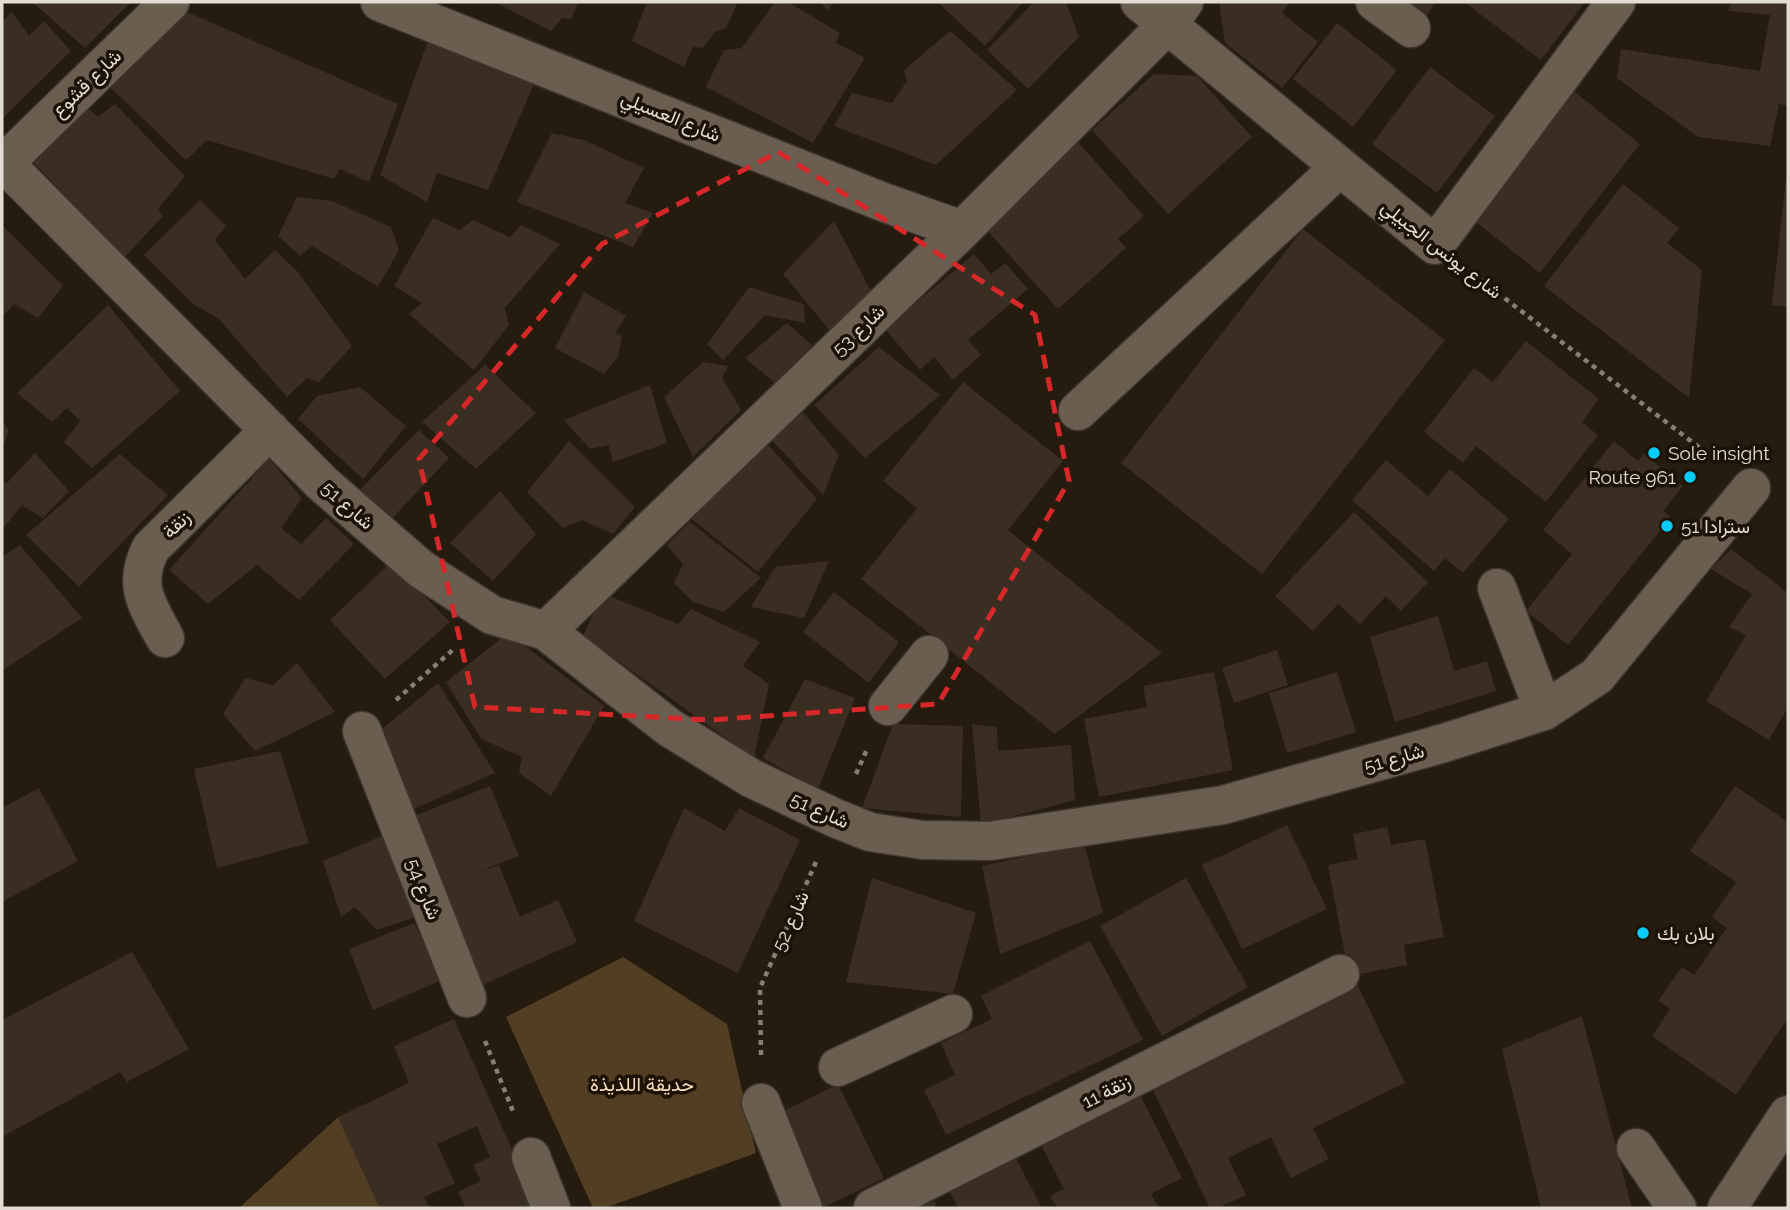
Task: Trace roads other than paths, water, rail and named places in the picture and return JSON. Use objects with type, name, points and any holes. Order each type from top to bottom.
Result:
[{"type":"street","name":"شارع قشوع","points":[[3,164],[170,2]]},
{"type":"street","name":"شارع العسيلي","points":[[380,2],[883,202],[962,229]]},
{"type":"street","points":[[1375,2],[1411,28]]},
{"type":"street","name":"شارع يونس الجبيلي","points":[[1163,10],[1340,167],[1435,245],[1616,2]]},
{"type":"street","name":"شارع 53","points":[[546,631],[962,229],[1163,10]]},
{"type":"street","name":"شارع 51","points":[[3,164],[321,483],[421,569],[492,615],[546,631],[601,677],[697,746],[751,778],[870,832],[923,840],[1004,839],[1223,805],[1544,712],[1597,676],[1751,488]]},
{"type":"street","points":[[1078,411],[1340,167]]},
{"type":"street","name":"زنقة","points":[[165,638],[143,593],[140,579],[143,564],[151,548],[270,430]]},
{"type":"street","points":[[1497,588],[1544,712]]},
{"type":"street","points":[[888,706],[929,655]]},
{"type":"street","name":"شارع 54","points":[[362,731],[467,998]]},
{"type":"street","name":"زنقة 11","points":[[873,1208],[1340,974]]},
{"type":"street","points":[[838,1067],[953,1014]]},
{"type":"street","points":[[761,1103],[803,1208]]},
{"type":"street","points":[[1727,1208],[1788,1115]]},
{"type":"street","points":[[1636,1147],[1677,1208]]},
{"type":"street","points":[[531,1157],[551,1208]]},
{"type":"place","name":"Sole insight","points":[[1654,453]]},
{"type":"place","name":"Route 961","points":[[1690,477]]},
{"type":"place","name":"سترادا 51","points":[[1667,526]]},
{"type":"place","name":"بلان بك","points":[[1643,933]]},
{"type":"park label","name":"حديقة اللذيذة","points":[[642,1084]]}]
